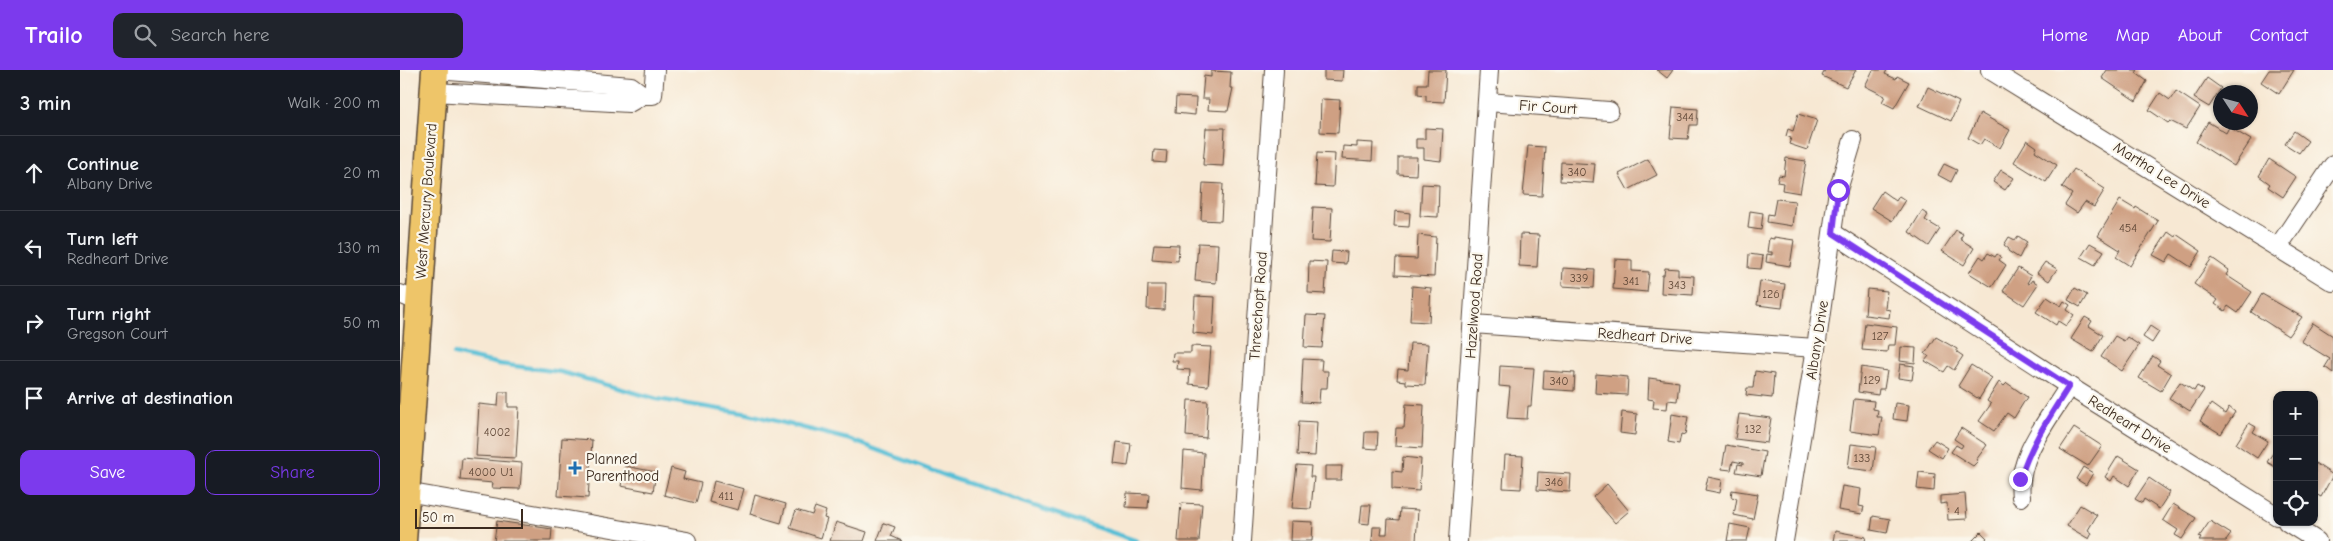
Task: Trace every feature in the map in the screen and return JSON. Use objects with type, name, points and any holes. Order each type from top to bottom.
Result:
[{"type":"highway","name":"West Mercury Boulevard","points":[[403,541],[406,492],[404,454],[410,298],[435,77]]},
{"type":"street","points":[[435,77],[500,95],[629,103],[643,96],[653,96],[655,70]]},
{"type":"street","name":"Threechopt Road","points":[[1242,541],[1274,70]]},
{"type":"street","name":"Hazelwood Road","points":[[1458,541],[1489,70]]},
{"type":"street","name":"Martha Lee Drive","points":[[1990,70],[2333,282]]},
{"type":"street","points":[[435,77],[502,72],[631,86],[643,96]]},
{"type":"street","points":[[500,95],[502,72]]},
{"type":"street","name":"Fir Court","points":[[1487,102],[1609,111]]},
{"type":"street","name":"Albany Drive","points":[[1784,541],[1816,348],[1838,190],[1853,140]]},
{"type":"street","points":[[2278,247],[2333,165]]},
{"type":"street","name":"Redheart Drive","points":[[1833,233],[2069,386],[2273,514]]},
{"type":"street","name":"Redheart Drive","points":[[1473,324],[1816,348]]},
{"type":"street","points":[[2021,497],[2020,479],[2025,460],[2069,386]]},
{"type":"street","points":[[406,492],[687,541]]},
{"type":"street","points":[[2293,526],[2317,541]]},
{"type":"building","points":[[1324,70],[1343,70],[1342,81],[1324,80]]},
{"type":"building","points":[[1428,70],[1446,70],[1444,102],[1426,101],[1426,95],[1418,94],[1418,84],[1427,84]]},
{"type":"building","points":[[1657,70],[1673,70],[1667,78]]},
{"type":"building","points":[[1825,70],[1856,70],[1846,87],[1822,76]]},
{"type":"building","points":[[1873,70],[1887,70],[1885,74],[1896,79],[1897,76],[1909,82],[1894,108],[1882,102],[1885,96],[1865,86]]},
{"type":"building","points":[[2107,70],[2138,70],[2136,73],[2147,81],[2136,101],[2102,78]]},
{"type":"building","points":[[2269,70],[2294,70],[2279,94],[2261,82]]},
{"type":"building","points":[[1211,71],[1231,72],[1230,88],[1233,88],[1228,111],[1208,110],[1209,99],[1202,99],[1204,76],[1211,77]]},
{"type":"building","points":[[2207,78],[2217,85],[2213,85],[2213,101],[2209,107],[2194,98]]},
{"type":"building","points":[[1928,87],[1959,102],[1951,121],[1919,106]]},
{"type":"building","points":[[2176,91],[2200,107],[2186,129],[2170,121],[2168,123],[2149,110],[2160,93],[2170,100]]},
{"type":"building","points":[[1176,97],[1196,98],[1195,115],[1175,113]]},
{"type":"building","points":[[1321,99],[1340,100],[1338,133],[1320,132]]},
{"type":"building","points":[[1673,107],[1698,109],[1697,125],[1690,125],[1688,139],[1670,138]]},
{"type":"building","points":[[1980,113],[2010,130],[2000,148],[1984,139],[1980,145],[1968,138]]},
{"type":"building","points":[[1798,114],[1817,120],[1807,150],[1789,144],[1791,138],[1786,136],[1788,129],[1793,131]]},
{"type":"building","points":[[2208,122],[2213,125],[2213,130],[2221,130],[2226,133],[2228,130],[2234,130],[2251,140],[2234,166],[2196,142]]},
{"type":"building","points":[[1206,128],[1225,128],[1223,166],[1203,165]]},
{"type":"building","points":[[1425,128],[1443,129],[1441,161],[1424,159],[1424,148],[1416,148],[1416,139],[1425,139]]},
{"type":"building","points":[[2294,131],[2308,141],[2299,153],[2285,144]]},
{"type":"building","points":[[2027,140],[2037,147],[2035,151],[2057,165],[2046,182],[2014,162]]},
{"type":"building","points":[[1357,142],[1373,143],[1372,161],[1342,159],[1343,146],[1357,147]]},
{"type":"building","points":[[1528,146],[1545,147],[1542,196],[1523,195]]},
{"type":"building","points":[[1154,150],[1167,151],[1166,163],[1153,162]]},
{"type":"building","points":[[1317,153],[1335,154],[1333,187],[1315,186]]},
{"type":"building","points":[[1398,157],[1417,157],[1416,175],[1398,174]]},
{"type":"building","points":[[1786,158],[1806,161],[1800,193],[1782,190],[1783,183],[1777,182],[1779,175],[1784,176]]},
{"type":"building","points":[[1648,159],[1657,175],[1628,190],[1619,174]]},
{"type":"building","points":[[2269,159],[2296,177],[2283,197],[2268,187],[2270,184],[2259,176]]},
{"type":"building","points":[[1561,162],[1595,164],[1593,183],[1560,181]]},
{"type":"building","points":[[1944,164],[1957,170],[1951,182],[1938,175]]},
{"type":"building","points":[[2074,169],[2105,189],[2094,207],[2085,202],[2077,213],[2065,205],[2072,194],[2062,187]]},
{"type":"building","points":[[2001,170],[2014,178],[2005,190],[1993,182]]},
{"type":"building","points":[[1203,183],[1223,184],[1221,221],[1201,220]]},
{"type":"building","points":[[1422,184],[1439,185],[1438,217],[1420,216]]},
{"type":"building","points":[[1882,191],[1896,201],[1899,196],[1905,200],[1892,221],[1871,208]]},
{"type":"building","points":[[1776,199],[1795,201],[1792,226],[1767,222],[1768,214],[1773,215]]},
{"type":"building","points":[[2120,200],[2135,209],[2136,207],[2158,221],[2130,266],[2116,257],[2120,250],[2098,236]]},
{"type":"building","points":[[1313,207],[1332,208],[1330,242],[1311,241]]},
{"type":"building","points":[[1395,211],[1410,213],[1409,227],[1394,226]]},
{"type":"building","points":[[1750,211],[1763,213],[1761,230],[1748,228]]},
{"type":"building","points":[[1922,211],[1928,215],[1925,220],[1940,229],[1929,246],[1909,232]]},
{"type":"building","points":[[1956,230],[1963,234],[1960,239],[1974,248],[1964,265],[1942,251]]},
{"type":"building","points":[[2168,232],[2175,237],[2176,234],[2201,251],[2191,267],[2171,254],[2166,262],[2153,255]]},
{"type":"building","points":[[1520,234],[1539,235],[1537,267],[1519,266]]},
{"type":"building","points":[[1418,235],[1436,237],[1434,277],[1395,275],[1396,258],[1417,259]]},
{"type":"building","points":[[2018,236],[2027,242],[2019,258],[2008,251],[2009,249],[2004,245],[2009,237],[2015,240]]},
{"type":"building","points":[[1774,237],[1794,240],[1790,266],[1766,262],[1767,254],[1772,255],[1772,252],[1767,252],[1769,238],[1774,239]]},
{"type":"building","points":[[1198,243],[1218,244],[1216,283],[1195,281]]},
{"type":"building","points":[[2090,243],[2104,251],[2095,265],[2081,257]]},
{"type":"building","points":[[1154,244],[1179,245],[1178,261],[1152,259]]},
{"type":"building","points":[[1332,251],[1347,252],[1346,264],[1331,263]]},
{"type":"building","points":[[1988,253],[1995,257],[1997,254],[2001,257],[1999,260],[2006,265],[1992,287],[1969,273],[1980,256],[1984,259]]},
{"type":"building","points":[[1749,254],[1763,256],[1761,269],[1748,268]]},
{"type":"building","points":[[2212,258],[2229,270],[2226,275],[2252,292],[2238,313],[2228,306],[2225,311],[2215,304],[2218,300],[2194,284]]},
{"type":"building","points":[[1615,259],[1632,260],[1632,271],[1649,272],[1647,292],[1613,289]]},
{"type":"building","points":[[1309,261],[1327,262],[1325,294],[1308,293]]},
{"type":"building","points":[[2045,262],[2057,269],[2049,281],[2037,273]]},
{"type":"building","points":[[1563,268],[1595,270],[1594,288],[1562,286]]},
{"type":"building","points":[[1665,268],[1678,269],[1678,275],[1694,276],[1693,295],[1661,293],[1662,275],[1664,275]]},
{"type":"building","points":[[2018,268],[2031,276],[2027,283],[2029,284],[2032,280],[2038,284],[2024,305],[2003,291]]},
{"type":"building","points":[[1760,281],[1785,284],[1782,308],[1757,305]]},
{"type":"building","points":[[1148,285],[1165,285],[1164,310],[1147,309]]},
{"type":"building","points":[[1412,286],[1431,288],[1429,322],[1410,321]]},
{"type":"building","points":[[2075,288],[2087,295],[2080,307],[2068,300]]},
{"type":"building","points":[[1867,289],[1887,291],[1885,309],[1890,310],[1889,318],[1865,315]]},
{"type":"building","points":[[2262,294],[2302,317],[2288,336],[2251,312]]},
{"type":"building","points":[[1195,296],[1215,297],[1213,335],[1193,333]]},
{"type":"building","points":[[2047,297],[2061,306],[2064,301],[2070,305],[2067,310],[2074,315],[2066,326],[2058,321],[2056,325],[2036,312]]},
{"type":"building","points":[[1306,315],[1325,316],[1322,348],[1304,347]]},
{"type":"building","points":[[2085,317],[2092,321],[2089,326],[2103,335],[2093,352],[2071,339]]},
{"type":"building","points":[[1865,323],[1897,327],[1895,345],[1888,345],[1887,352],[1862,350]]},
{"type":"building","points":[[2313,323],[2333,336],[2333,373],[2325,367],[2330,359],[2301,341]]},
{"type":"building","points":[[2150,326],[2159,332],[2152,343],[2143,337]]},
{"type":"building","points":[[2115,336],[2124,341],[2127,337],[2139,345],[2122,371],[2101,357]]},
{"type":"building","points":[[1936,337],[1957,349],[1957,352],[1963,356],[1954,370],[1948,366],[1944,372],[1925,361],[1929,356],[1925,354]]},
{"type":"building","points":[[1410,343],[1428,344],[1425,385],[1406,384],[1406,381],[1397,380],[1398,369],[1408,370]]},
{"type":"building","points":[[1191,346],[1211,347],[1208,386],[1189,384],[1190,370],[1177,369],[1178,361],[1172,361],[1173,353],[1191,353]]},
{"type":"building","points":[[1901,347],[1916,348],[1915,363],[1900,361]]},
{"type":"building","points":[[2153,356],[2160,361],[2157,365],[2171,374],[2161,391],[2139,378]]},
{"type":"building","points":[[1303,359],[1322,360],[1321,371],[1328,371],[1327,388],[1320,388],[1319,403],[1301,402]]},
{"type":"building","points":[[1900,364],[1914,366],[1912,380],[1898,378]]},
{"type":"building","points":[[1971,365],[1992,378],[1979,399],[1958,386]]},
{"type":"building","points":[[1500,366],[1534,368],[1531,406],[1528,406],[1527,419],[1507,418],[1510,387],[1499,386]]},
{"type":"building","points":[[1861,367],[1887,371],[1884,389],[1879,389],[1878,395],[1858,392]]},
{"type":"building","points":[[1544,371],[1575,373],[1574,391],[1543,389]]},
{"type":"building","points":[[1755,371],[1774,374],[1772,398],[1746,395],[1747,388],[1753,388]]},
{"type":"building","points":[[1596,374],[1628,377],[1627,395],[1595,393]]},
{"type":"building","points":[[1649,378],[1679,382],[1677,401],[1668,400],[1667,409],[1653,408],[1654,400],[1648,399]]},
{"type":"building","points":[[1999,382],[2004,386],[2007,383],[2027,397],[2014,418],[2007,413],[1994,431],[1979,421],[1991,404],[1987,401]]},
{"type":"building","points":[[2180,382],[2194,391],[2197,386],[2204,390],[2190,411],[2169,398]]},
{"type":"building","points":[[499,392],[508,392],[508,407],[519,407],[516,458],[476,456],[479,404],[498,406]]},
{"type":"building","points":[[1854,399],[1874,401],[1873,409],[1878,410],[1877,417],[1882,417],[1879,435],[1850,431]]},
{"type":"building","points":[[1188,400],[1208,401],[1206,438],[1186,436]]},
{"type":"building","points":[[1895,403],[1909,405],[1907,421],[1893,419]]},
{"type":"building","points":[[1406,404],[1424,405],[1422,448],[1395,446],[1396,428],[1404,428]]},
{"type":"building","points":[[2211,404],[2225,414],[2229,407],[2235,412],[2221,434],[2200,421]]},
{"type":"building","points":[[1622,412],[1637,414],[1635,435],[1620,433]]},
{"type":"building","points":[[1672,414],[1688,417],[1685,435],[1681,434],[1679,444],[1668,442]]},
{"type":"building","points":[[1739,414],[1771,418],[1767,443],[1735,439]]},
{"type":"building","points":[[1299,421],[1317,422],[1315,456],[1297,455]]},
{"type":"building","points":[[2249,423],[2256,427],[2253,432],[2268,441],[2257,458],[2236,444]]},
{"type":"building","points":[[1961,428],[1987,445],[1973,466],[1951,452],[1956,445],[1961,448],[1963,445],[1954,439]]},
{"type":"building","points":[[2074,428],[2102,446],[2088,466],[2060,449]]},
{"type":"building","points":[[1365,432],[1378,432],[1377,449],[1364,448]]},
{"type":"building","name":"Planned Parenthood","points":[[562,438],[592,440],[588,498],[558,496]]},
{"type":"building","points":[[1935,440],[1948,448],[1942,458],[1928,449]]},
{"type":"building","points":[[1117,442],[1131,444],[1128,466],[1114,464]]},
{"type":"building","points":[[1851,444],[1876,447],[1873,471],[1848,468]]},
{"type":"building","points":[[1726,445],[1765,452],[1761,476],[1736,472],[1738,464],[1743,465],[1743,463],[1733,461],[1731,470],[1722,469]]},
{"type":"building","points":[[1184,451],[1204,453],[1202,490],[1182,488]]},
{"type":"building","points":[[2273,453],[2273,466],[2267,462]]},
{"type":"building","points":[[1505,455],[1523,456],[1521,489],[1503,488]]},
{"type":"building","points":[[2118,456],[2139,469],[2129,486],[2114,476],[2111,481],[2105,477]]},
{"type":"building","points":[[1403,457],[1421,459],[1419,491],[1392,489],[1392,471],[1402,472]]},
{"type":"building","points":[[462,458],[522,463],[520,489],[492,488],[493,483],[460,480]]},
{"type":"building","points":[[1297,465],[1311,466],[1310,477],[1314,477],[1311,509],[1292,508]]},
{"type":"building","points":[[2318,465],[2333,475],[2321,497],[2318,495]]},
{"type":"building","points":[[625,466],[656,472],[653,492],[621,486]]},
{"type":"building","points":[[1325,466],[1342,466],[1341,480],[1325,480]]},
{"type":"building","points":[[2083,467],[2093,473],[2086,485],[2076,479]]},
{"type":"building","points":[[671,468],[685,472],[683,479],[701,483],[696,503],[664,495]]},
{"type":"building","points":[[1538,472],[1571,474],[1570,492],[1537,490]]},
{"type":"building","points":[[1919,472],[1935,474],[1934,491],[1917,489]]},
{"type":"building","points":[[1708,477],[1722,480],[1720,493],[1705,490]]},
{"type":"building","points":[[2149,478],[2170,492],[2159,509],[2144,499],[2142,503],[2135,499]]},
{"type":"building","points":[[714,481],[744,489],[738,510],[709,502]]},
{"type":"building","points":[[1607,484],[1629,511],[1615,523],[1593,497]]},
{"type":"building","points":[[1842,486],[1861,489],[1859,506],[1864,507],[1862,514],[1838,510]]},
{"type":"building","points":[[1732,490],[1758,494],[1753,519],[1734,515],[1737,498],[1731,497]]},
{"type":"building","points":[[1127,493],[1149,494],[1148,508],[1126,507]]},
{"type":"building","points":[[1965,494],[1967,519],[1948,520],[1947,503],[1940,504],[1940,496]]},
{"type":"building","points":[[755,495],[786,504],[781,523],[750,514]]},
{"type":"building","points":[[1181,503],[1202,504],[1199,541],[1178,541]]},
{"type":"building","points":[[2173,504],[2196,518],[2182,539],[2175,535],[2178,530],[2163,520]]},
{"type":"building","points":[[1362,505],[1371,505],[1369,524],[1360,523]]},
{"type":"building","points":[[2080,505],[2097,515],[2088,530],[2092,533],[2089,539],[2067,526]]},
{"type":"building","points":[[815,507],[826,511],[824,518],[827,519],[821,538],[790,528],[796,510],[812,515]]},
{"type":"building","points":[[1400,509],[1418,510],[1416,541],[1372,541],[1373,527],[1382,527],[1381,534],[1387,534],[1388,519],[1399,520]]},
{"type":"building","points":[[1873,516],[1890,519],[1887,533],[1871,530]]},
{"type":"building","points":[[497,521],[552,529],[551,541],[494,541]]},
{"type":"building","points":[[1291,521],[1313,522],[1312,541],[1290,541]]},
{"type":"building","points":[[2210,521],[2231,534],[2226,541],[2199,541],[2201,538],[2199,537]]},
{"type":"building","points":[[836,522],[867,532],[864,541],[830,541]]},
{"type":"building","points":[[884,523],[895,527],[891,536],[902,541],[877,541]]},
{"type":"building","points":[[1730,524],[1750,528],[1747,541],[1727,541]]},
{"type":"building","points":[[1835,531],[1866,537],[1865,541],[1833,541]]},
{"type":"building","points":[[1981,532],[1987,538],[1984,541],[1972,541]]},
{"type":"waterway","points":[[454,354],[499,364],[561,372],[657,399],[749,414],[851,440],[949,477],[1137,541]]},
{"type":"place","name":"Planned Parenthood","points":[[575,468]]},
{"type":"route","points":[[1838,190],[1833,233],[2069,386],[2035,441],[2025,460],[2020,479]]}]
